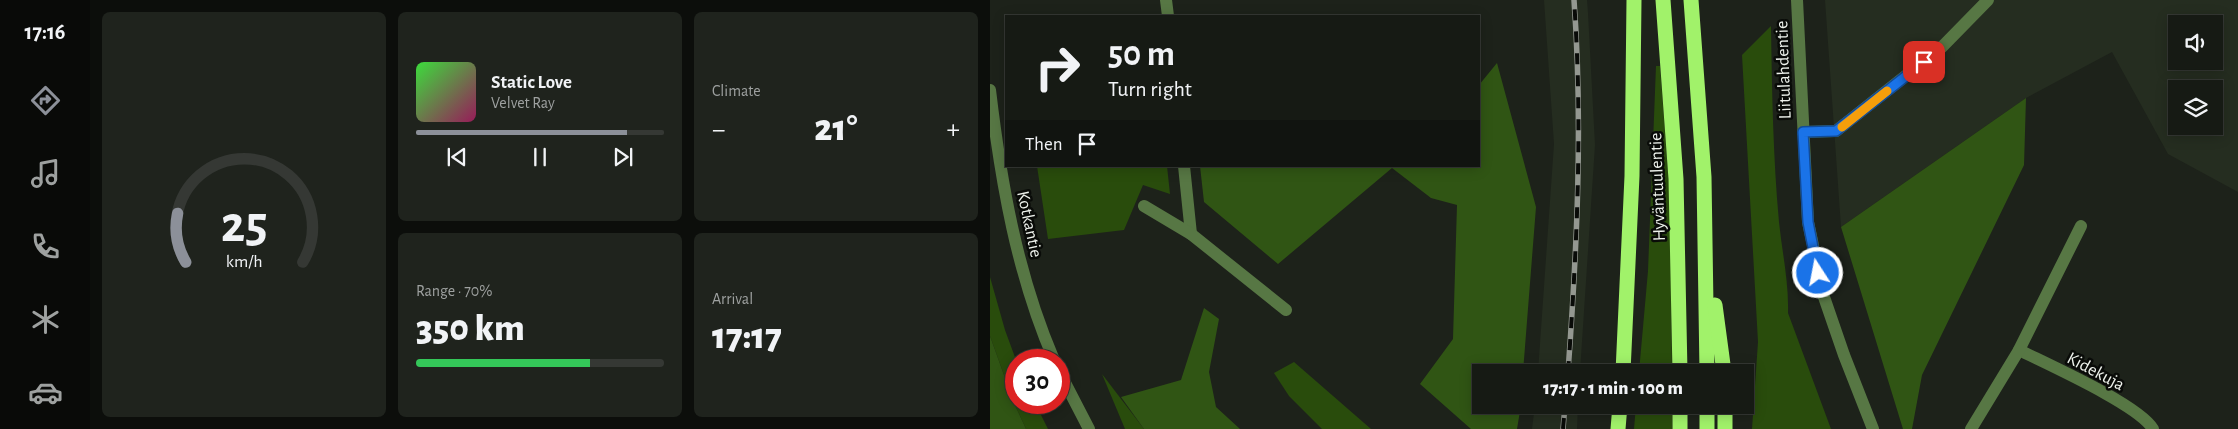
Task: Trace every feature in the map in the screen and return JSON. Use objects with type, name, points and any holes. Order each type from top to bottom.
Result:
[{"type":"highway","points":[[1623,364],[1632,176],[1634,0]]},
{"type":"highway","name":"Hyväntuulentie","points":[[1663,0],[1676,179],[1680,364]]},
{"type":"highway","points":[[1692,0],[1700,101],[1707,250],[1708,364]]},
{"type":"highway","points":[[1707,250],[1723,364]]},
{"type":"highway","points":[[1618,429],[1619,414]]},
{"type":"highway","points":[[1680,414],[1680,429]]},
{"type":"highway","points":[[1707,414],[1707,429]]},
{"type":"highway","points":[[1725,414],[1726,429]]},
{"type":"street","points":[[1166,0],[1168,15]]},
{"type":"street","name":"Liitulahdentie","points":[[1798,0],[1808,222],[1818,273],[1844,355],[1873,429]]},
{"type":"street","points":[[1803,132],[1836,131],[1930,57],[1988,0]]},
{"type":"street","name":"Kotkantie","points":[[990,90],[1008,211],[1026,285],[1049,349]]},
{"type":"street","points":[[1184,167],[1191,234]]},
{"type":"street","points":[[1144,206],[1191,234],[1286,310]]},
{"type":"street","points":[[1971,429],[2018,350],[2081,226]]},
{"type":"street","name":"Kidekuja","points":[[2018,350],[2120,402],[2150,423],[2153,429]]},
{"type":"street","points":[[1070,392],[1089,429]]},
{"type":"shaded area","points":[[1544,0],[1587,0],[1595,145],[1581,364],[1539,364],[1554,144]]},
{"type":"shaded area","points":[[1825,0],[2238,0],[2238,192],[2168,154],[2112,52],[2026,98],[1841,227]]},
{"type":"shaded area","points":[[1534,414],[1578,414],[1577,429],[1532,429]]},
{"type":"green space","points":[[1771,26],[1775,173],[1788,313],[1831,429],[1752,429],[1758,342],[1742,55]]},
{"type":"green space","points":[[1497,63],[1536,207],[1524,364],[1472,364],[1472,414],[1520,414],[1517,429],[1471,429],[1420,384],[1453,339],[1457,205],[1431,198],[1392,168],[1278,264],[1204,202],[1200,167],[1480,167],[1480,84]]},
{"type":"green space","points":[[1656,66],[1660,66],[1670,199],[1672,364],[1640,364],[1648,271]]},
{"type":"green space","points":[[2026,98],[2024,165],[1922,375],[1912,429],[1903,429],[1841,227]]},
{"type":"green space","points":[[1037,167],[1167,167],[1170,194],[1143,185],[1124,230],[1048,239]]},
{"type":"green space","points":[[990,277],[1012,349],[1005,349],[1005,378],[990,336]]},
{"type":"green space","points":[[1204,308],[1219,319],[1209,372],[1216,407],[1240,429],[1144,429],[1121,397],[1181,380]]},
{"type":"green space","points":[[990,336],[1005,378],[1005,414],[1019,414],[1026,429],[990,429]]},
{"type":"green space","points":[[1294,362],[1371,429],[1322,429],[1289,396],[1274,373]]},
{"type":"green space","points":[[1102,374],[1144,429],[1125,429]]},
{"type":"green space","points":[[1019,414],[1040,414],[1048,429],[1026,429]]},
{"type":"green space","points":[[1635,414],[1673,414],[1672,429],[1634,429]]},
{"type":"railway","points":[[1569,364],[1578,186],[1578,93],[1574,0]]},
{"type":"railway","points":[[1563,429],[1564,414]]},
{"type":"slow traffic","points":[[1842,127],[1887,91]]},
{"type":"route","points":[[1818,273],[1808,222],[1803,132],[1836,131],[1924,62]]}]
